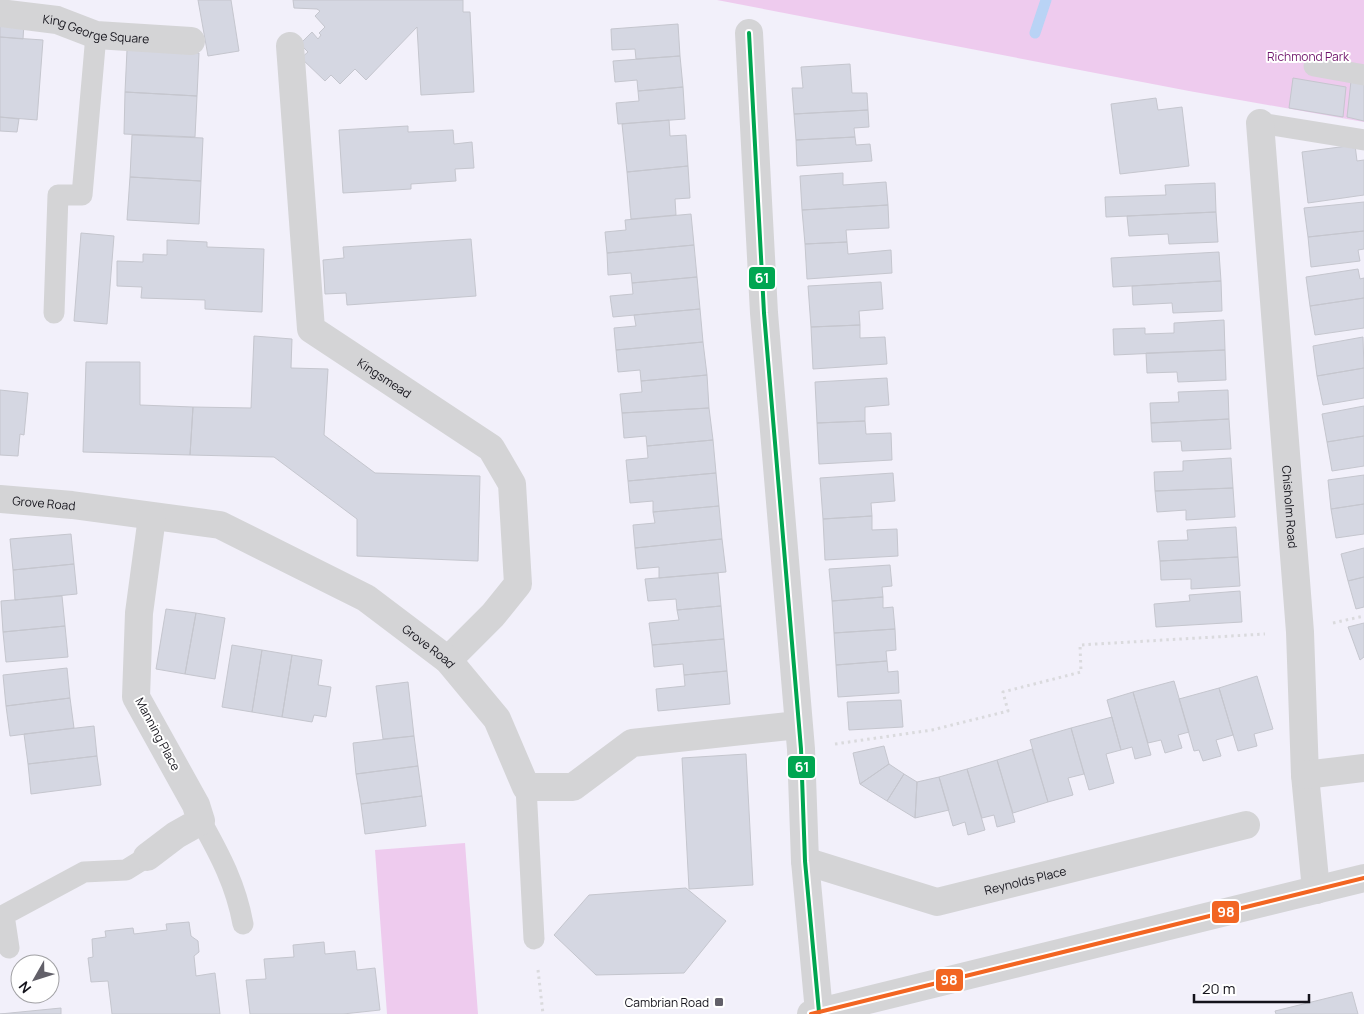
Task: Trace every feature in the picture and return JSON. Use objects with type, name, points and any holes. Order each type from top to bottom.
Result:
[{"type":"street","name":"King George Square","points":[[0,13],[57,20],[96,35],[191,41]]},
{"type":"street","points":[[750,33],[764,313],[799,737],[815,1013],[1364,878]]},
{"type":"street","name":"Kingsmead","points":[[290,46],[311,330],[491,448],[512,484],[518,584],[494,615],[448,660]]},
{"type":"street","name":"Chisholm Road","points":[[1260,124],[1300,632],[1305,775],[1316,890]]},
{"type":"street","name":"Grove Road","points":[[0,499],[72,505],[220,525],[366,598],[448,660],[497,719],[526,788]]},
{"type":"street","name":"Manning Place","points":[[152,517],[139,613],[136,697],[196,805],[201,821]]},
{"type":"street","points":[[526,788],[573,787],[632,743],[799,737]]},
{"type":"street","points":[[1305,775],[1364,768]]},
{"type":"street","points":[[147,857],[176,835],[201,821]]},
{"type":"street","name":"Reynolds Place","points":[[805,861],[937,902],[1246,825]]},
{"type":"lane","points":[[54,313],[58,195],[82,196],[96,35]]},
{"type":"lane","points":[[1314,66],[1364,75]]},
{"type":"lane","points":[[1260,124],[1364,140]]},
{"type":"lane","points":[[526,788],[534,939]]},
{"type":"lane","points":[[201,821],[222,858],[239,901],[243,924]]},
{"type":"lane","points":[[9,948],[4,915],[84,872],[126,870],[147,857]]},
{"type":"path","points":[[799,737],[932,730],[1008,711],[1003,692],[1081,672],[1080,645],[1300,632]]},
{"type":"path","points":[[534,939],[543,1014]]},
{"type":"green space","name":"Richmond Park","points":[[717,0],[1364,0],[1364,122],[1189,91]]},
{"type":"green space","points":[[465,843],[478,1014],[387,1014],[375,850]]},
{"type":"building","points":[[198,0],[231,0],[239,51],[208,56]]},
{"type":"building","points":[[293,0],[463,0],[463,12],[470,12],[474,92],[421,95],[417,27],[366,80],[355,69],[340,84],[331,75],[325,81],[301,58],[308,52],[300,44],[312,32],[318,39],[321,35],[319,33],[325,27],[315,16],[320,11],[317,9],[294,8]]},
{"type":"building","points":[[0,22],[24,24],[23,39],[0,37]]},
{"type":"building","points":[[678,24],[680,56],[636,59],[635,49],[612,50],[611,29]]},
{"type":"building","points":[[0,37],[43,40],[37,120],[0,117]]},
{"type":"building","points":[[127,50],[199,53],[197,96],[125,92]]},
{"type":"building","points":[[680,56],[683,87],[638,91],[637,80],[615,82],[613,61]]},
{"type":"building","points":[[850,64],[852,93],[867,93],[868,110],[794,114],[792,88],[803,88],[801,67]]},
{"type":"building","points":[[1293,78],[1346,87],[1343,117],[1289,108]]},
{"type":"building","points":[[1351,81],[1364,83],[1364,121],[1347,117]]},
{"type":"building","points":[[683,87],[685,119],[618,124],[616,103],[639,101],[638,91]]},
{"type":"building","points":[[125,92],[197,96],[195,137],[124,134]]},
{"type":"building","points":[[1156,98],[1158,110],[1182,107],[1189,166],[1120,174],[1111,104]]},
{"type":"building","points":[[868,110],[869,127],[854,128],[855,137],[796,140],[794,114]]},
{"type":"building","points":[[0,117],[19,119],[17,132],[0,131]]},
{"type":"building","points":[[669,120],[670,136],[686,135],[688,166],[627,172],[622,124]]},
{"type":"building","points":[[408,126],[408,132],[453,130],[454,144],[472,142],[474,168],[455,169],[456,181],[411,184],[411,189],[343,193],[339,130]]},
{"type":"building","points":[[132,135],[203,138],[201,181],[130,177]]},
{"type":"building","points":[[855,137],[856,145],[870,144],[872,161],[797,166],[796,140]]},
{"type":"building","points":[[1355,145],[1357,161],[1364,160],[1364,195],[1308,203],[1302,152]]},
{"type":"building","points":[[688,166],[690,198],[675,199],[676,215],[631,219],[627,172]]},
{"type":"building","points":[[843,173],[843,185],[886,182],[888,205],[802,210],[800,176]]},
{"type":"building","points":[[130,177],[201,181],[199,224],[127,220]]},
{"type":"building","points":[[1215,183],[1216,212],[1106,217],[1105,197],[1166,195],[1165,185]]},
{"type":"building","points":[[1364,202],[1364,231],[1308,237],[1304,208]]},
{"type":"building","points":[[888,205],[889,228],[846,230],[847,242],[805,244],[802,210]]},
{"type":"building","points":[[1216,212],[1218,242],[1169,244],[1168,234],[1129,236],[1127,216]]},
{"type":"building","points":[[691,214],[694,245],[607,253],[605,232],[626,230],[625,220]]},
{"type":"building","points":[[1364,231],[1364,249],[1358,250],[1360,261],[1311,267],[1308,237]]},
{"type":"building","points":[[81,233],[114,236],[107,324],[74,321]]},
{"type":"building","points":[[471,239],[476,296],[347,305],[346,293],[325,294],[323,260],[344,258],[343,247]]},
{"type":"building","points":[[167,240],[207,242],[207,247],[264,249],[262,312],[205,309],[205,300],[141,298],[142,287],[117,286],[117,261],[143,262],[143,254],[167,255]]},
{"type":"building","points":[[847,242],[848,254],[891,250],[892,273],[807,279],[805,244]]},
{"type":"building","points":[[694,245],[697,277],[632,283],[631,273],[608,275],[607,253]]},
{"type":"building","points":[[1219,252],[1221,281],[1113,287],[1111,258]]},
{"type":"building","points":[[1358,269],[1360,279],[1364,278],[1364,298],[1310,306],[1306,277]]},
{"type":"building","points":[[697,277],[700,309],[613,317],[610,296],[633,294],[632,283]]},
{"type":"building","points":[[1221,281],[1222,311],[1173,313],[1172,303],[1133,305],[1132,286]]},
{"type":"building","points":[[881,282],[883,309],[859,311],[860,325],[811,327],[808,286]]},
{"type":"building","points":[[1364,298],[1364,328],[1315,335],[1310,306]]},
{"type":"building","points":[[700,309],[703,342],[616,350],[614,328],[636,326],[634,315]]},
{"type":"building","points":[[1224,320],[1225,350],[1114,355],[1113,329],[1145,328],[1145,334],[1174,333],[1174,323]]},
{"type":"building","points":[[860,325],[860,338],[885,337],[887,364],[813,369],[811,327]]},
{"type":"building","points":[[254,336],[292,339],[291,368],[328,369],[324,435],[375,473],[480,476],[478,561],[357,556],[357,519],[274,457],[190,455],[193,407],[251,408]]},
{"type":"building","points":[[1363,337],[1364,368],[1317,376],[1313,346]]},
{"type":"building","points":[[703,342],[707,375],[641,381],[640,370],[618,372],[616,350]]},
{"type":"building","points":[[1225,350],[1226,380],[1178,382],[1177,372],[1147,373],[1146,353]]},
{"type":"building","points":[[86,362],[140,362],[140,405],[193,407],[190,455],[83,452]]},
{"type":"building","points":[[1364,368],[1364,398],[1323,405],[1317,376]]},
{"type":"building","points":[[707,375],[709,408],[622,413],[620,394],[642,392],[641,381]]},
{"type":"building","points":[[887,378],[889,405],[865,407],[865,421],[817,423],[815,382]]},
{"type":"building","points":[[0,390],[28,393],[24,435],[20,434],[18,456],[0,455]]},
{"type":"building","points":[[1228,390],[1229,419],[1151,423],[1150,403],[1179,402],[1178,392]]},
{"type":"building","points":[[1364,406],[1364,436],[1327,442],[1322,414]]},
{"type":"building","points":[[709,408],[713,440],[647,446],[646,436],[624,438],[622,413]]},
{"type":"building","points":[[1229,419],[1231,449],[1182,451],[1181,441],[1152,442],[1151,423]]},
{"type":"building","points":[[865,421],[866,434],[891,433],[892,460],[819,464],[817,423]]},
{"type":"building","points":[[1364,436],[1364,466],[1332,471],[1327,442]]},
{"type":"building","points":[[713,440],[716,473],[628,481],[626,460],[648,458],[647,446]]},
{"type":"building","points":[[1231,458],[1233,488],[1155,491],[1154,472],[1183,471],[1183,461]]},
{"type":"building","points":[[716,473],[719,506],[653,512],[653,501],[630,503],[628,481]]},
{"type":"building","points":[[893,473],[895,501],[871,503],[872,516],[823,519],[820,478]]},
{"type":"building","points":[[1364,475],[1364,504],[1331,509],[1328,480]]},
{"type":"building","points":[[1233,488],[1235,517],[1186,520],[1186,510],[1157,512],[1155,491]]},
{"type":"building","points":[[1364,504],[1364,534],[1336,538],[1331,509]]},
{"type":"building","points":[[719,506],[722,539],[635,548],[633,525],[655,523],[653,512]]},
{"type":"building","points":[[872,516],[872,530],[897,529],[898,556],[825,560],[823,519]]},
{"type":"building","points":[[1236,527],[1238,557],[1160,561],[1158,541],[1188,540],[1187,530]]},
{"type":"building","points":[[71,534],[74,564],[13,570],[10,539]]},
{"type":"building","points":[[722,539],[726,572],[659,578],[659,567],[637,569],[635,548]]},
{"type":"building","points":[[1364,548],[1364,577],[1348,581],[1341,554]]},
{"type":"building","points":[[1238,557],[1240,586],[1191,589],[1191,579],[1161,580],[1160,561]]},
{"type":"building","points":[[74,564],[77,594],[15,600],[13,570]]},
{"type":"building","points":[[890,565],[892,586],[882,587],[883,597],[832,601],[829,569]]},
{"type":"building","points":[[718,573],[721,606],[677,610],[676,599],[648,601],[645,579]]},
{"type":"building","points":[[1364,577],[1364,607],[1356,609],[1348,581]]},
{"type":"building","points":[[1240,591],[1242,622],[1156,627],[1154,604],[1190,601],[1189,595]]},
{"type":"building","points":[[62,596],[65,626],[3,632],[1,601]]},
{"type":"building","points":[[883,597],[883,608],[893,607],[895,629],[834,633],[832,601]]},
{"type":"building","points":[[721,606],[724,639],[652,645],[649,623],[679,620],[677,610]]},
{"type":"building","points":[[166,609],[196,613],[185,674],[156,669]]},
{"type":"building","points":[[196,613],[225,618],[215,679],[185,674]]},
{"type":"building","points":[[1364,623],[1364,657],[1360,660],[1348,627]]},
{"type":"building","points":[[65,626],[68,657],[6,662],[3,632]]},
{"type":"building","points":[[895,629],[896,650],[886,651],[887,661],[836,665],[834,633]]},
{"type":"building","points":[[724,639],[727,671],[684,675],[683,664],[654,667],[652,645]]},
{"type":"building","points":[[232,645],[262,650],[252,712],[222,707]]},
{"type":"building","points":[[262,650],[292,655],[282,717],[252,712]]},
{"type":"building","points":[[292,655],[322,660],[318,685],[331,687],[326,717],[314,715],[312,722],[282,717]]},
{"type":"building","points":[[887,661],[888,672],[898,671],[899,693],[838,697],[836,665]]},
{"type":"building","points":[[67,668],[70,698],[6,706],[3,675]]},
{"type":"building","points":[[727,671],[730,704],[658,711],[656,689],[685,686],[684,675]]},
{"type":"building","points":[[1257,676],[1273,729],[1254,734],[1257,746],[1238,751],[1219,688]]},
{"type":"building","points":[[1174,681],[1189,732],[1178,735],[1182,748],[1165,753],[1161,740],[1148,743],[1133,692]]},
{"type":"building","points":[[408,682],[414,736],[383,739],[376,686]]},
{"type":"building","points":[[1219,688],[1233,735],[1216,740],[1221,756],[1203,761],[1199,750],[1194,751],[1179,699]]},
{"type":"building","points":[[1133,692],[1151,755],[1135,759],[1132,747],[1121,750],[1107,700]]},
{"type":"building","points":[[70,698],[74,728],[10,736],[6,706]]},
{"type":"building","points":[[901,700],[903,727],[849,730],[847,702]]},
{"type":"building","points":[[1112,717],[1121,750],[1106,754],[1114,783],[1089,790],[1071,728]]},
{"type":"building","points":[[94,726],[97,756],[28,764],[24,734]]},
{"type":"building","points":[[1071,728],[1084,774],[1068,778],[1073,795],[1048,802],[1030,740]]},
{"type":"building","points":[[414,736],[418,766],[356,774],[353,743]]},
{"type":"building","points":[[884,746],[889,764],[860,784],[853,753]]},
{"type":"building","points":[[1032,749],[1048,802],[1013,813],[997,760]]},
{"type":"building","points":[[746,754],[753,885],[689,889],[682,758]]},
{"type":"building","points":[[97,756],[101,785],[31,794],[28,764]]},
{"type":"building","points":[[997,760],[1015,822],[997,827],[994,815],[982,818],[967,769]]},
{"type":"building","points":[[889,764],[904,774],[887,801],[860,784]]},
{"type":"building","points":[[418,766],[422,796],[361,804],[356,774]]},
{"type":"building","points":[[967,769],[985,830],[968,835],[965,822],[953,826],[939,777]]},
{"type":"building","points":[[904,774],[917,782],[915,818],[887,801]]},
{"type":"building","points":[[939,777],[949,810],[915,818],[917,782]]},
{"type":"building","points":[[422,796],[426,826],[365,834],[361,804]]},
{"type":"building","points":[[686,888],[726,921],[684,973],[596,975],[554,935],[589,895]]},
{"type":"building","points":[[189,922],[191,936],[198,941],[199,952],[194,956],[196,976],[215,973],[220,1014],[112,1014],[108,981],[91,982],[88,958],[93,957],[92,939],[106,937],[105,931],[133,928],[134,934],[167,930],[166,924]]},
{"type":"building","points":[[324,942],[325,954],[355,951],[357,970],[375,968],[380,1010],[343,1014],[250,1014],[246,980],[266,979],[264,959],[294,957],[293,945]]},
{"type":"building","points":[[1352,992],[1358,1014],[1276,1014],[1275,1011]]},
{"type":"building","points":[[61,1008],[61,1014],[0,1014]]},
{"type":"waterway","points":[[1035,33],[1046,0]]},
{"type":"transit line","name":"61","points":[[749,33],[764,313],[801,749],[805,861],[819,1012]]},
{"type":"transit line","name":"98","points":[[811,1014],[1364,878]]},
{"type":"place","name":"Cambrian Road","points":[[719,1002]]}]
